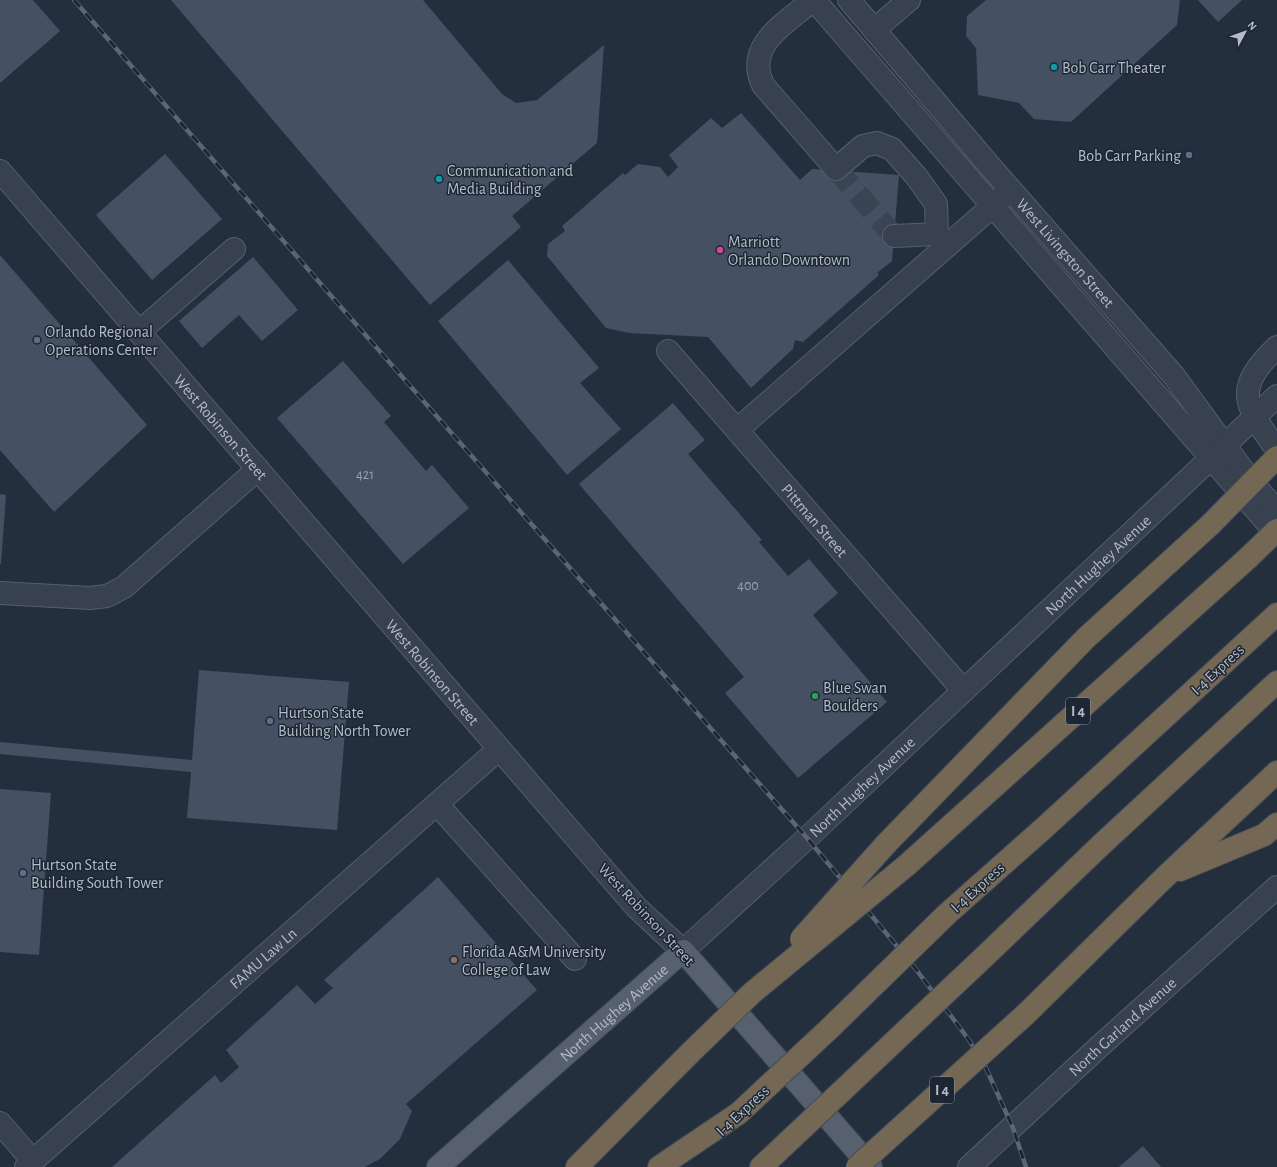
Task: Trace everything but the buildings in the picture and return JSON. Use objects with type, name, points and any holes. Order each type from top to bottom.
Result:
[{"type":"highway","points":[[752,993],[886,844],[1086,638],[1210,525],[1277,457]]},
{"type":"highway","name":"I 4","points":[[577,1167],[688,1054],[752,993],[907,865],[1248,558],[1277,530]]},
{"type":"highway","name":"I-4 Express","points":[[683,1167],[829,1029],[947,914],[1044,828],[1277,614]]},
{"type":"highway","points":[[767,1161],[1102,844],[1277,682]]},
{"type":"highway","name":"I 4","points":[[857,1167],[1027,1013],[1166,876],[1277,772]]},
{"type":"highway","points":[[1166,876],[1264,835],[1277,824]]},
{"type":"highway","points":[[659,1167],[740,1113]]},
{"type":"main road","name":"North Hughey Avenue","points":[[438,1167],[683,951]]},
{"type":"main road","name":"West Robinson Street","points":[[683,951],[871,1167]]},
{"type":"street","points":[[942,240],[936,204],[916,176],[892,149],[877,143],[863,146],[836,169],[764,85],[758,74],[757,60],[762,47],[771,36],[814,0],[993,206],[1218,452],[1277,534]]},
{"type":"street","name":"West Livingston Street","points":[[849,0],[1011,190],[1174,376],[1218,452],[1253,484],[1277,511]]},
{"type":"street","points":[[874,30],[909,0]]},
{"type":"street","name":"West Robinson Street","points":[[0,171],[636,906],[683,951]]},
{"type":"street","points":[[737,430],[942,240],[993,206],[1011,190]]},
{"type":"street","points":[[894,236],[942,240]]},
{"type":"street","points":[[139,332],[234,250]]},
{"type":"street","points":[[1277,347],[1251,376],[1248,399],[1255,416],[1277,450]]},
{"type":"street","name":"Pittman Street","points":[[668,351],[963,690]]},
{"type":"street","name":"North Hughey Avenue","points":[[683,951],[807,838],[1277,396]]},
{"type":"street","points":[[0,592],[79,598],[107,596],[124,587],[258,469]]},
{"type":"street","name":"FAMU Law Ln","points":[[30,1164],[437,804],[498,748]]},
{"type":"street","points":[[437,804],[575,958]]},
{"type":"street","name":"North Garland Avenue","points":[[969,1167],[1277,887]]},
{"type":"street","points":[[0,1123],[30,1164]]},
{"type":"tunnel","points":[[836,169],[894,236]]},
{"type":"railway","points":[[74,0],[340,306],[807,838],[915,968],[969,1040],[985,1066],[1013,1128],[1026,1167]]},
{"type":"place","name":"Bob Carr Theater","points":[[1054,67]]},
{"type":"place","name":"Bob Carr Parking","points":[[1189,155]]},
{"type":"place","name":"Communication and Media Building","points":[[439,179]]},
{"type":"place","name":"Marriott Orlando Downtown","points":[[720,250]]},
{"type":"place","name":"Orlando Regional Operations Center","points":[[37,340]]},
{"type":"place","name":"Blue Swan Boulders","points":[[815,696]]},
{"type":"place","name":"Hurtson State Building North Tower","points":[[270,721]]},
{"type":"place","name":"Hurtson State Building South Tower","points":[[23,873]]},
{"type":"place","name":"Florida A&M University College of Law","points":[[454,960]]}]
